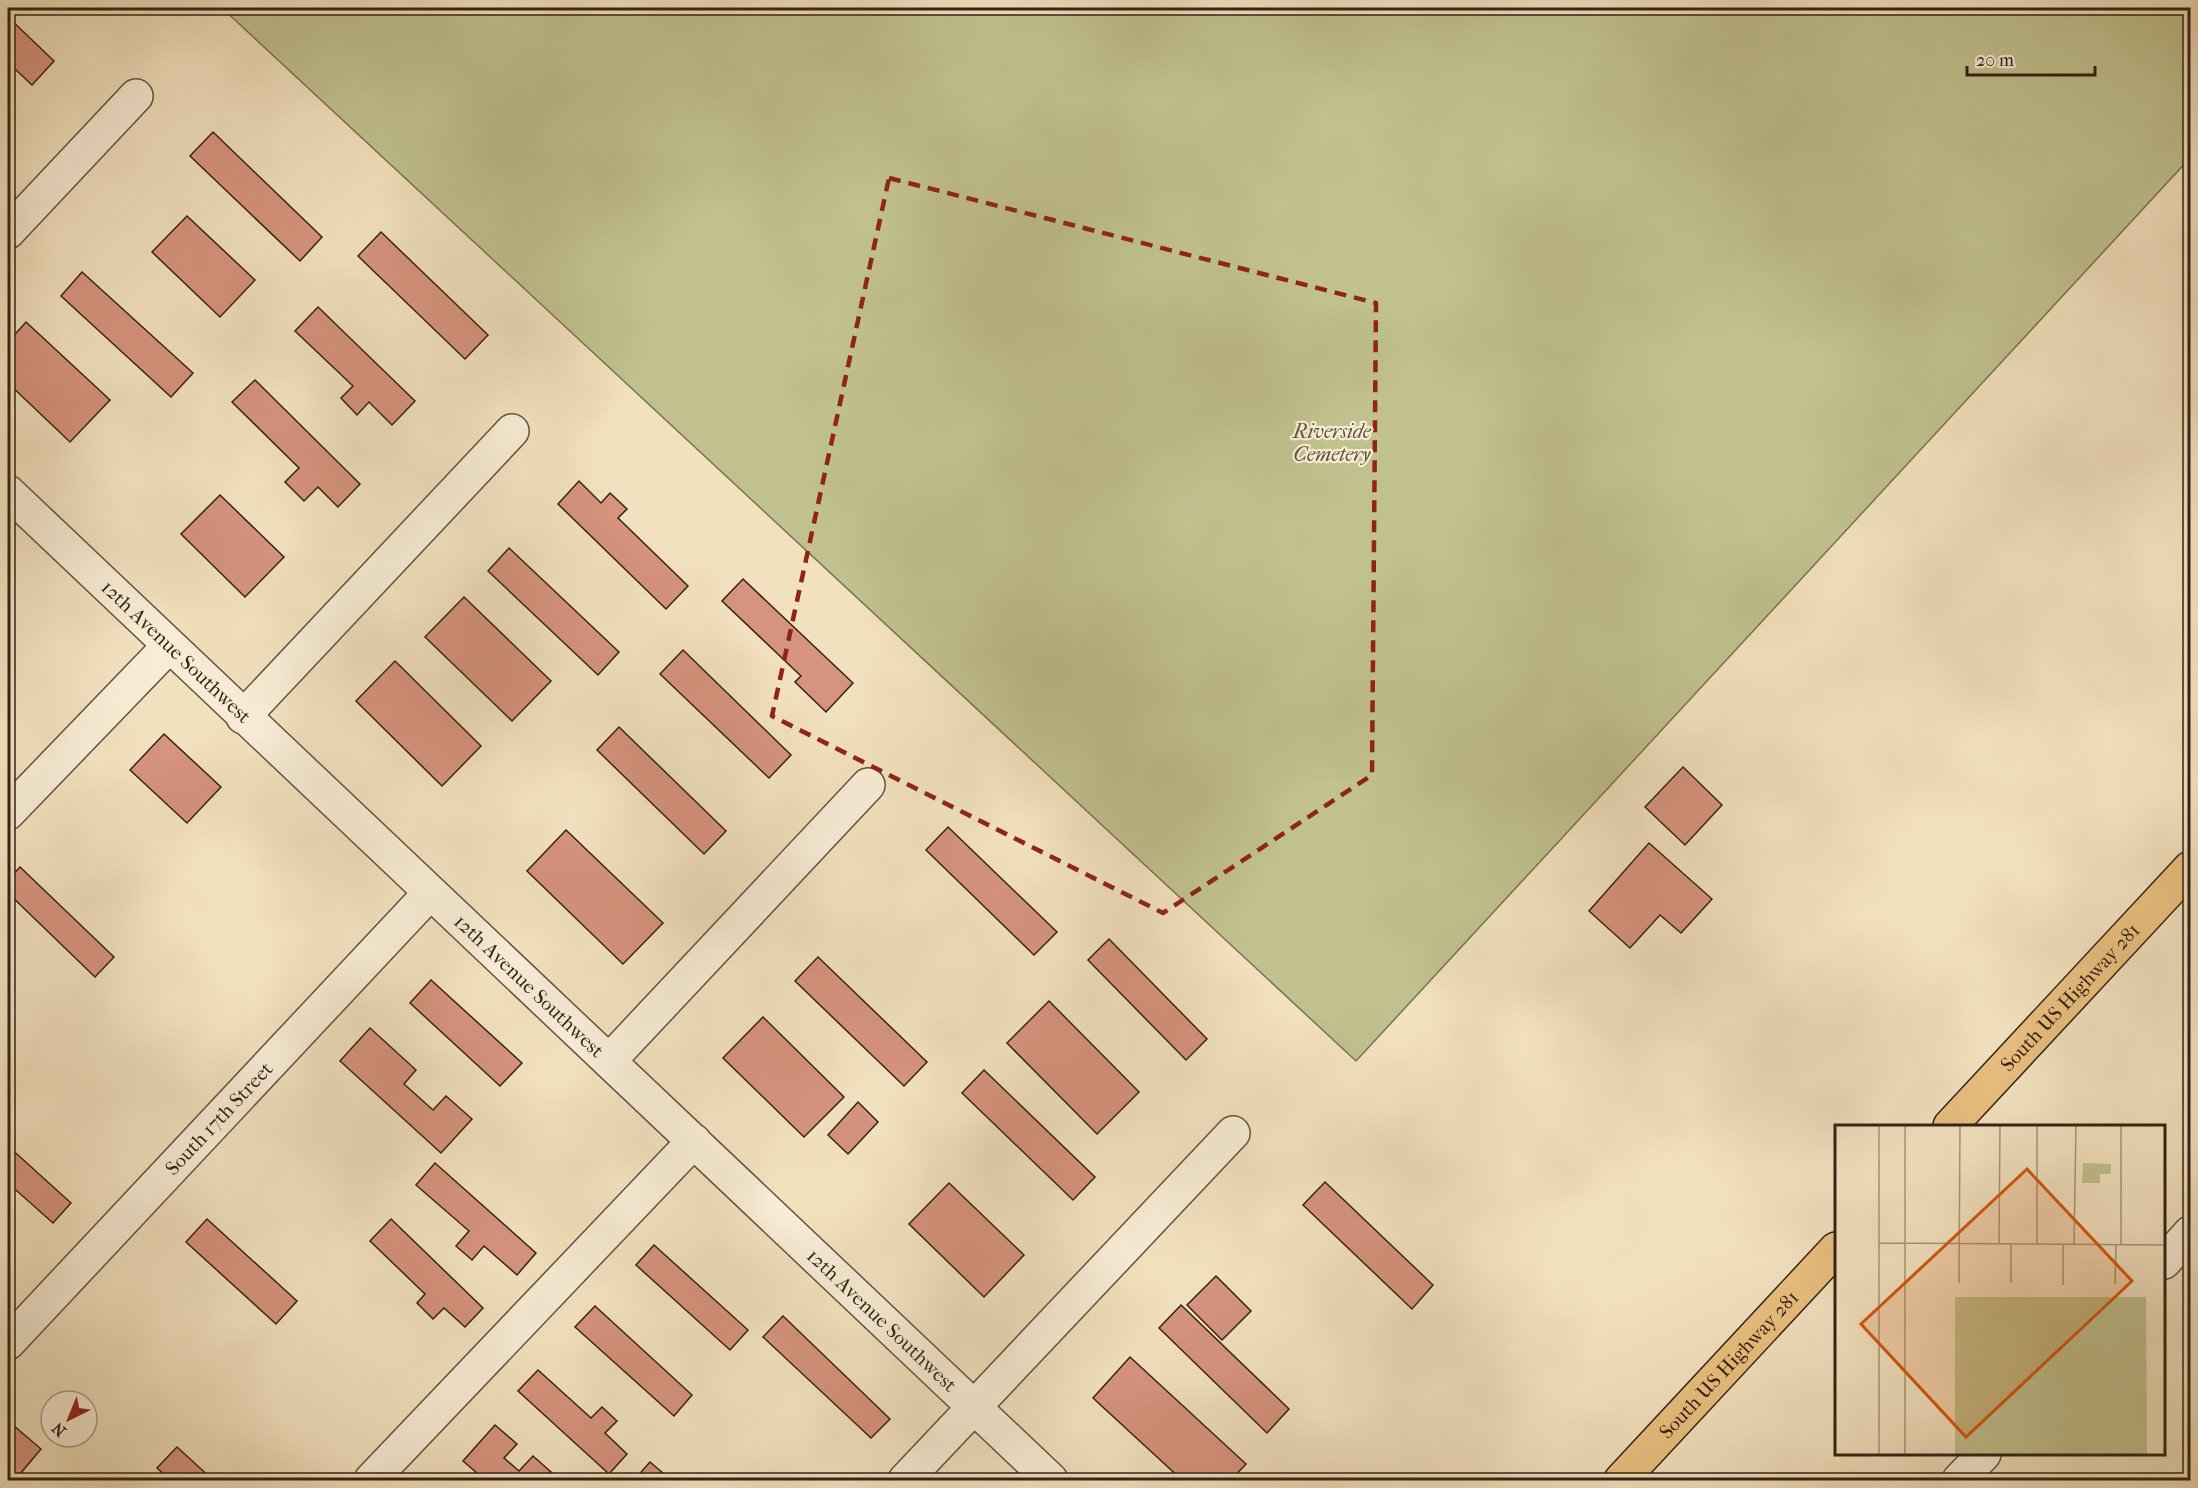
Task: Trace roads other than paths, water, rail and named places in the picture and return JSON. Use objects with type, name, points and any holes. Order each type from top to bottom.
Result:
[{"type":"highway","name":"South US Highway 281","points":[[1951,1125],[2190,868]]},
{"type":"highway","name":"South US Highway 281","points":[[1621,1480],[1835,1249]]},
{"type":"street","points":[[8,232],[136,96]]},
{"type":"street","points":[[243,717],[512,431]]},
{"type":"street","name":"12th Avenue Southwest","points":[[8,492],[1051,1480]]},
{"type":"street","points":[[8,813],[169,646]]},
{"type":"street","points":[[609,1060],[868,785]]},
{"type":"street","name":"South 17th Street","points":[[8,1343],[429,893]]},
{"type":"street","points":[[905,1480],[1233,1132]]},
{"type":"street","points":[[371,1480],[694,1140]]},
{"type":"street","points":[[2165,1260],[2190,1233]]},
{"type":"street","points":[[1959,1480],[1983,1455]]},
{"type":"park label","name":"Riverside Cemetery","points":[[1332,442]]}]
